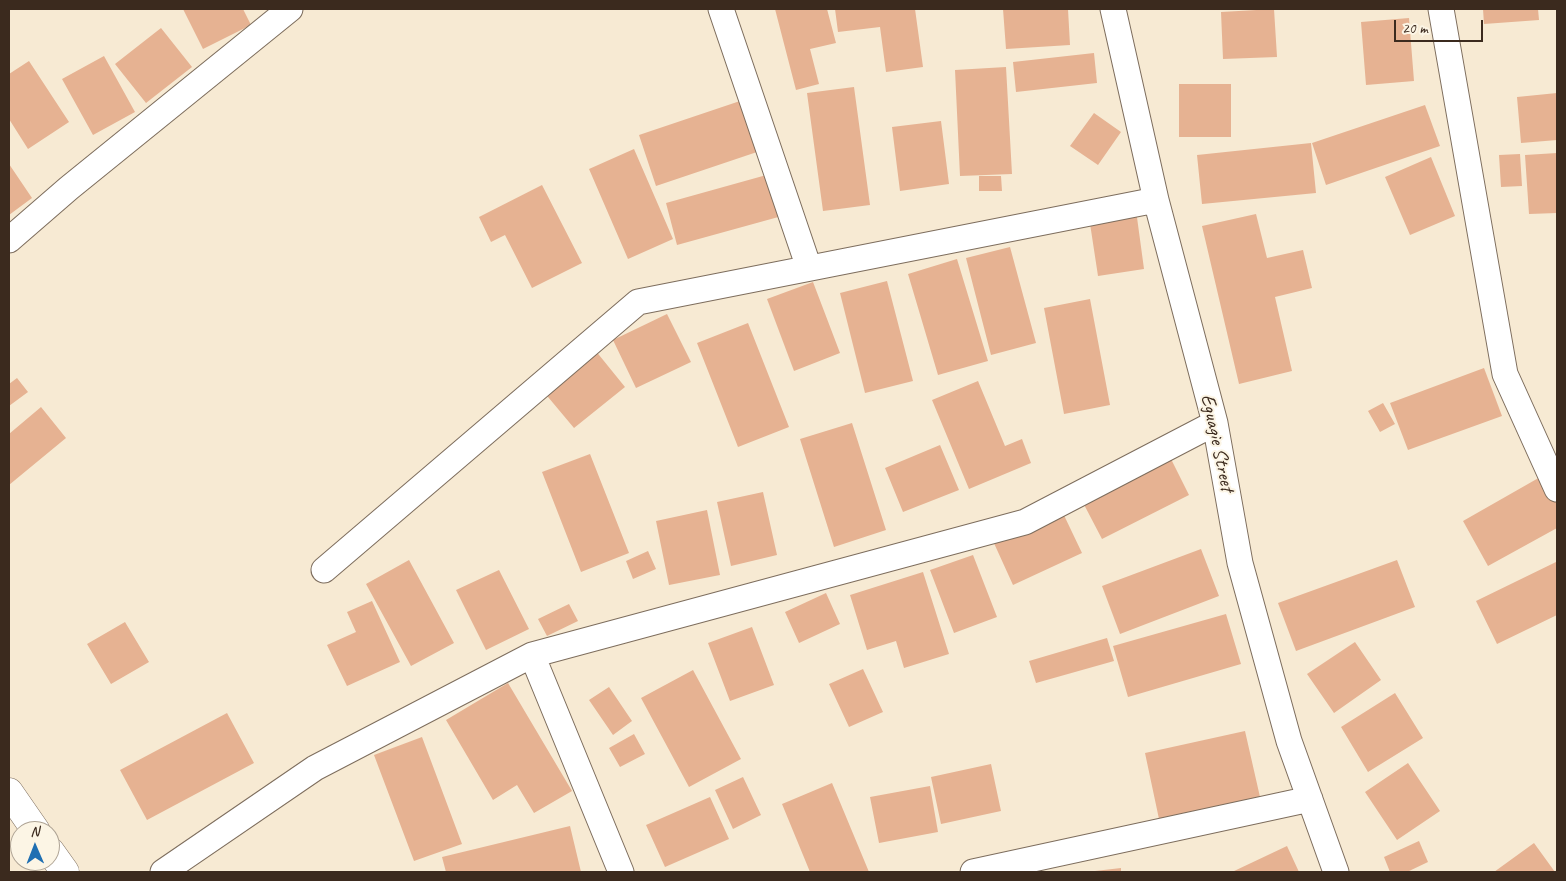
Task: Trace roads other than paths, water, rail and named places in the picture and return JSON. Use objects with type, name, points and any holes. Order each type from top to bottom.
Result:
[{"type":"main road","points":[[9,792],[29,821]]},
{"type":"street","points":[[9,240],[69,188],[290,9]]},
{"type":"street","points":[[721,9],[809,268]]},
{"type":"street","name":"Eguagie Street","points":[[1113,9],[1156,200],[1215,423],[1240,562],[1289,741],[1336,872]]},
{"type":"street","points":[[1441,9],[1505,374],[1557,489]]},
{"type":"street","points":[[324,570],[638,302],[1156,200]]},
{"type":"street","points":[[163,872],[315,768],[532,655],[1025,522],[1215,423]]},
{"type":"street","points":[[532,655],[621,872]]},
{"type":"street","points":[[977,872],[1310,799]]}]
